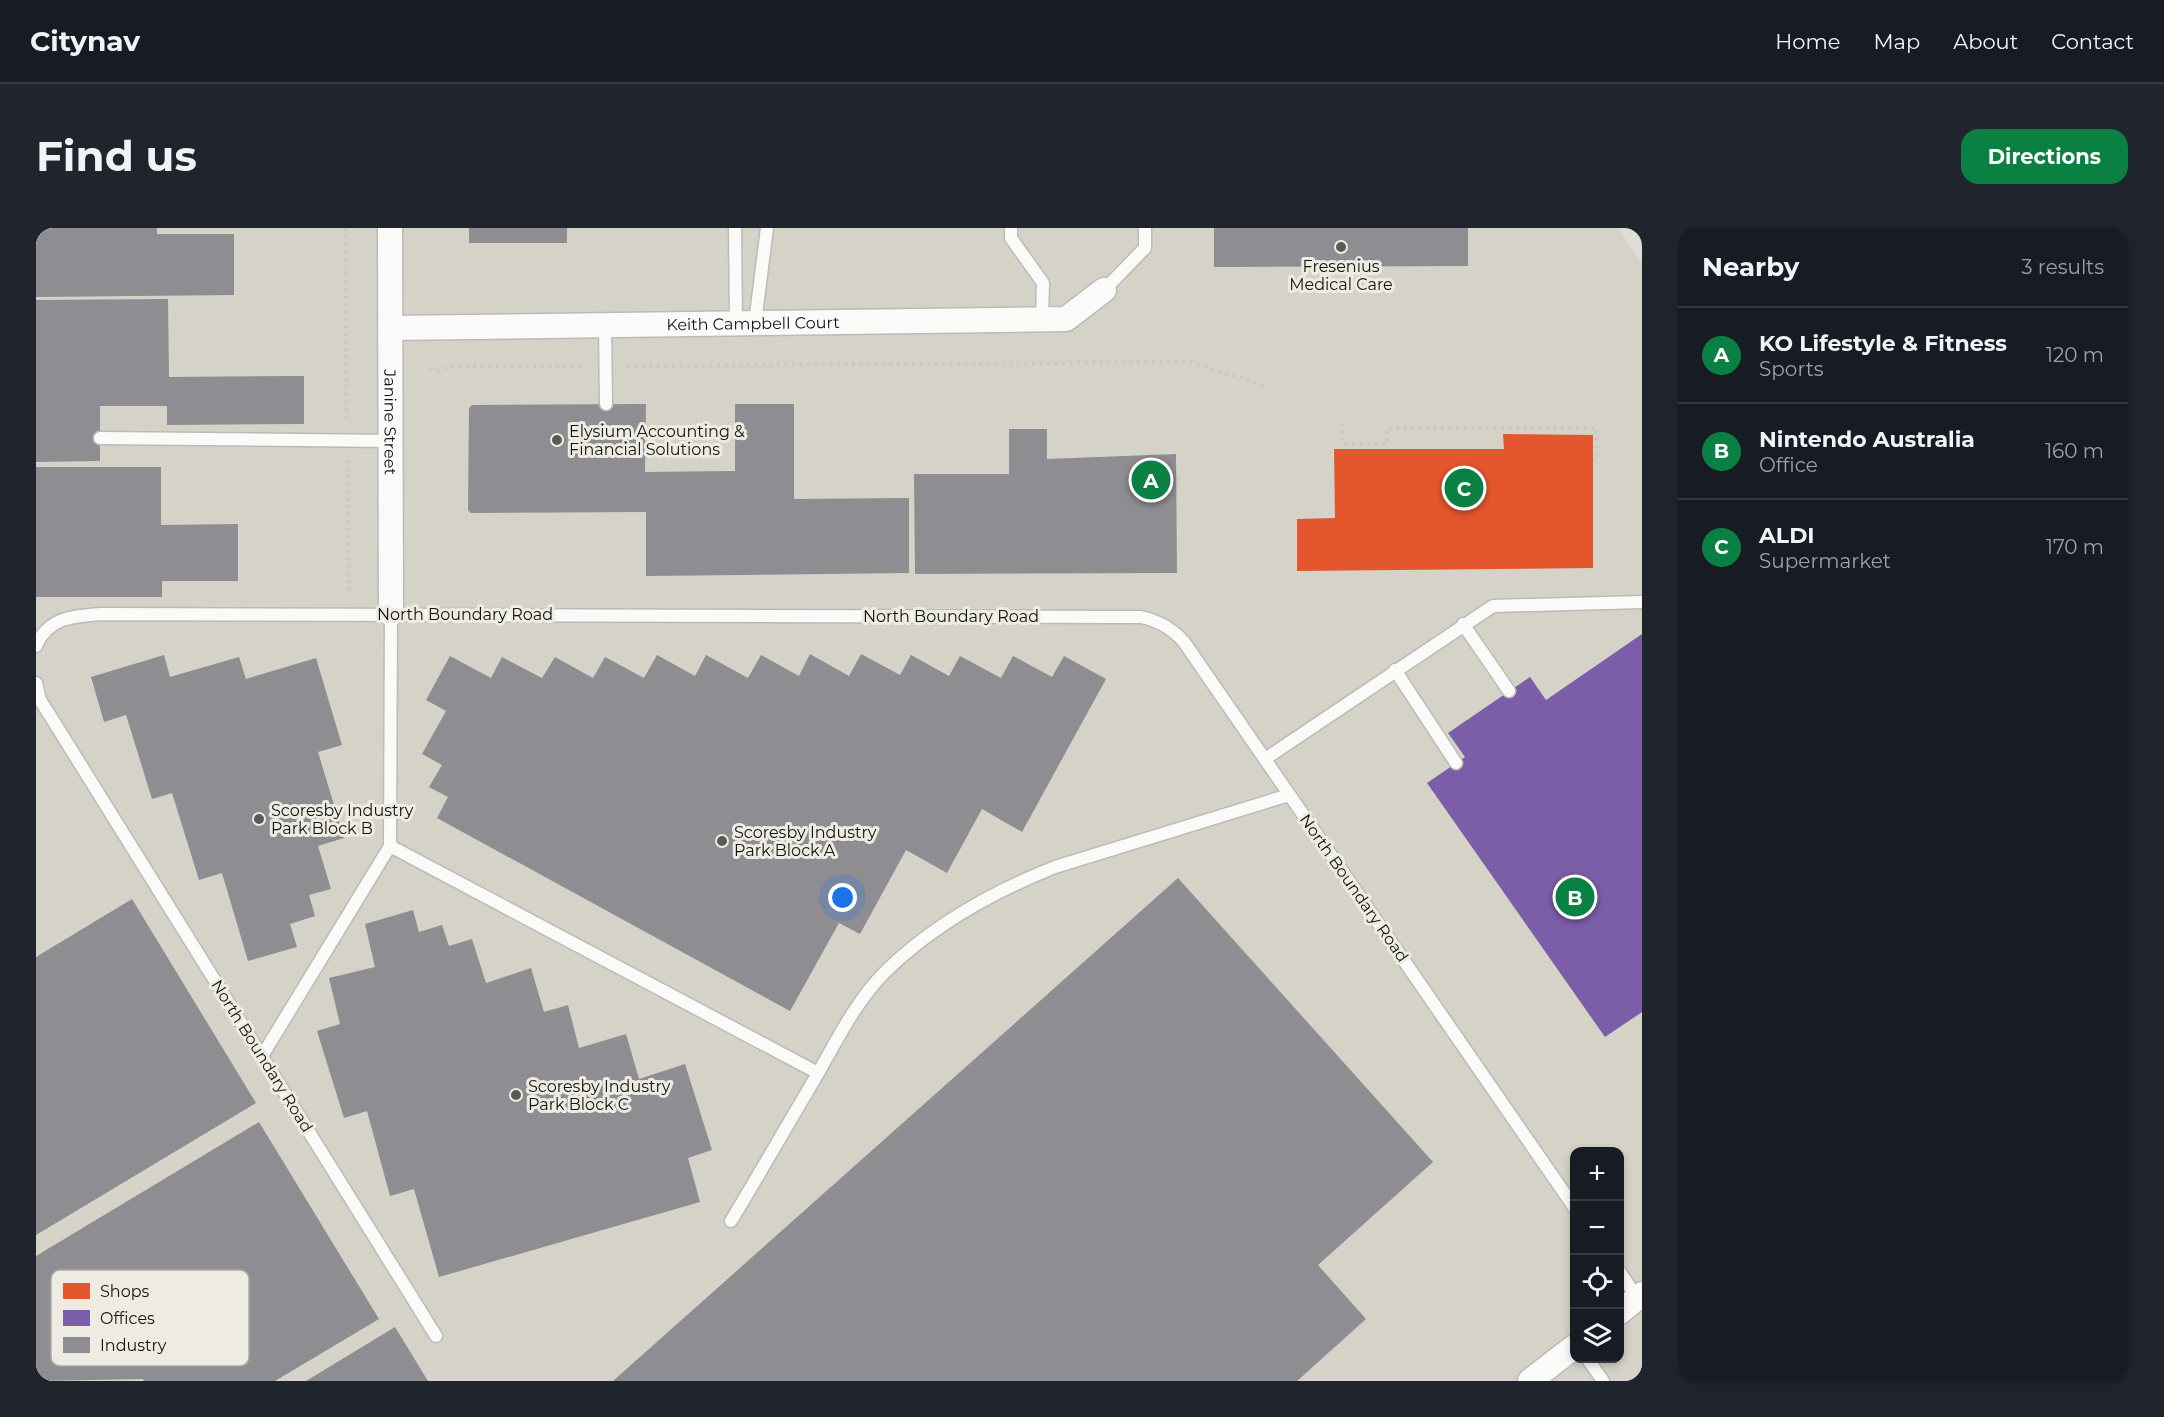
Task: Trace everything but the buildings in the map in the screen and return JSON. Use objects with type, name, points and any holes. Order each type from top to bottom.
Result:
[{"type":"street","name":"Janine Street","points":[[390,228],[391,614]]},
{"type":"street","name":"Keith Campbell Court","points":[[391,328],[1066,319],[1104,290]]},
{"type":"street","points":[[1530,1381],[1570,1351]]},
{"type":"lane","points":[[735,228],[745,323]]},
{"type":"lane","points":[[745,323],[767,228]]},
{"type":"lane","points":[[1011,228],[1011,238],[1043,283],[1042,319]]},
{"type":"lane","points":[[1104,290],[1145,248],[1145,228]]},
{"type":"lane","points":[[605,325],[606,404]]},
{"type":"lane","points":[[100,438],[392,441]]},
{"type":"lane","points":[[1265,759],[1493,606],[1642,602]]},
{"type":"lane","points":[[262,1056],[390,846],[391,614]]},
{"type":"lane","name":"North Boundary Road","points":[[36,646],[46,628],[59,620],[88,615],[1141,617],[1155,620],[1176,633],[1571,1201]]},
{"type":"lane","points":[[1463,624],[1509,691]]},
{"type":"lane","points":[[1395,670],[1456,764]]},
{"type":"lane","name":"North Boundary Road","points":[[36,683],[40,700],[436,1336]]},
{"type":"lane","points":[[731,1221],[850,1017],[885,973],[945,924],[992,894],[1055,867],[1289,795]]},
{"type":"lane","points":[[390,846],[818,1073]]},
{"type":"lane","points":[[1624,1281],[1633,1301]]},
{"type":"lane","points":[[1590,1363],[1603,1381]]},
{"type":"path","points":[[345,228],[349,593]]},
{"type":"path","points":[[431,368],[435,372],[451,366],[1189,362],[1264,386]]},
{"type":"path","points":[[1343,423],[1343,444],[1387,444],[1388,428],[1596,428],[1597,459],[1593,459]]},
{"type":"shaded area","points":[[36,228],[1618,228],[1642,264],[1642,1381],[36,1381]]},
{"type":"place","name":"Fresenius Medical Care","points":[[1341,247]]},
{"type":"place","name":"Elysium Accounting & Financial Solutions","points":[[557,440]]},
{"type":"place","name":"KO Lifestyle & Fitness","points":[[1151,480]]},
{"type":"place","name":"ALDI","points":[[1464,488]]},
{"type":"place","name":"Scoresby Industry Park Block B","points":[[259,819]]},
{"type":"place","name":"Scoresby Industry Park Block A","points":[[722,841]]},
{"type":"place","name":"Nintendo Australia","points":[[1575,897]]},
{"type":"place","name":"Scoresby Industry Park Block C","points":[[516,1095]]}]
